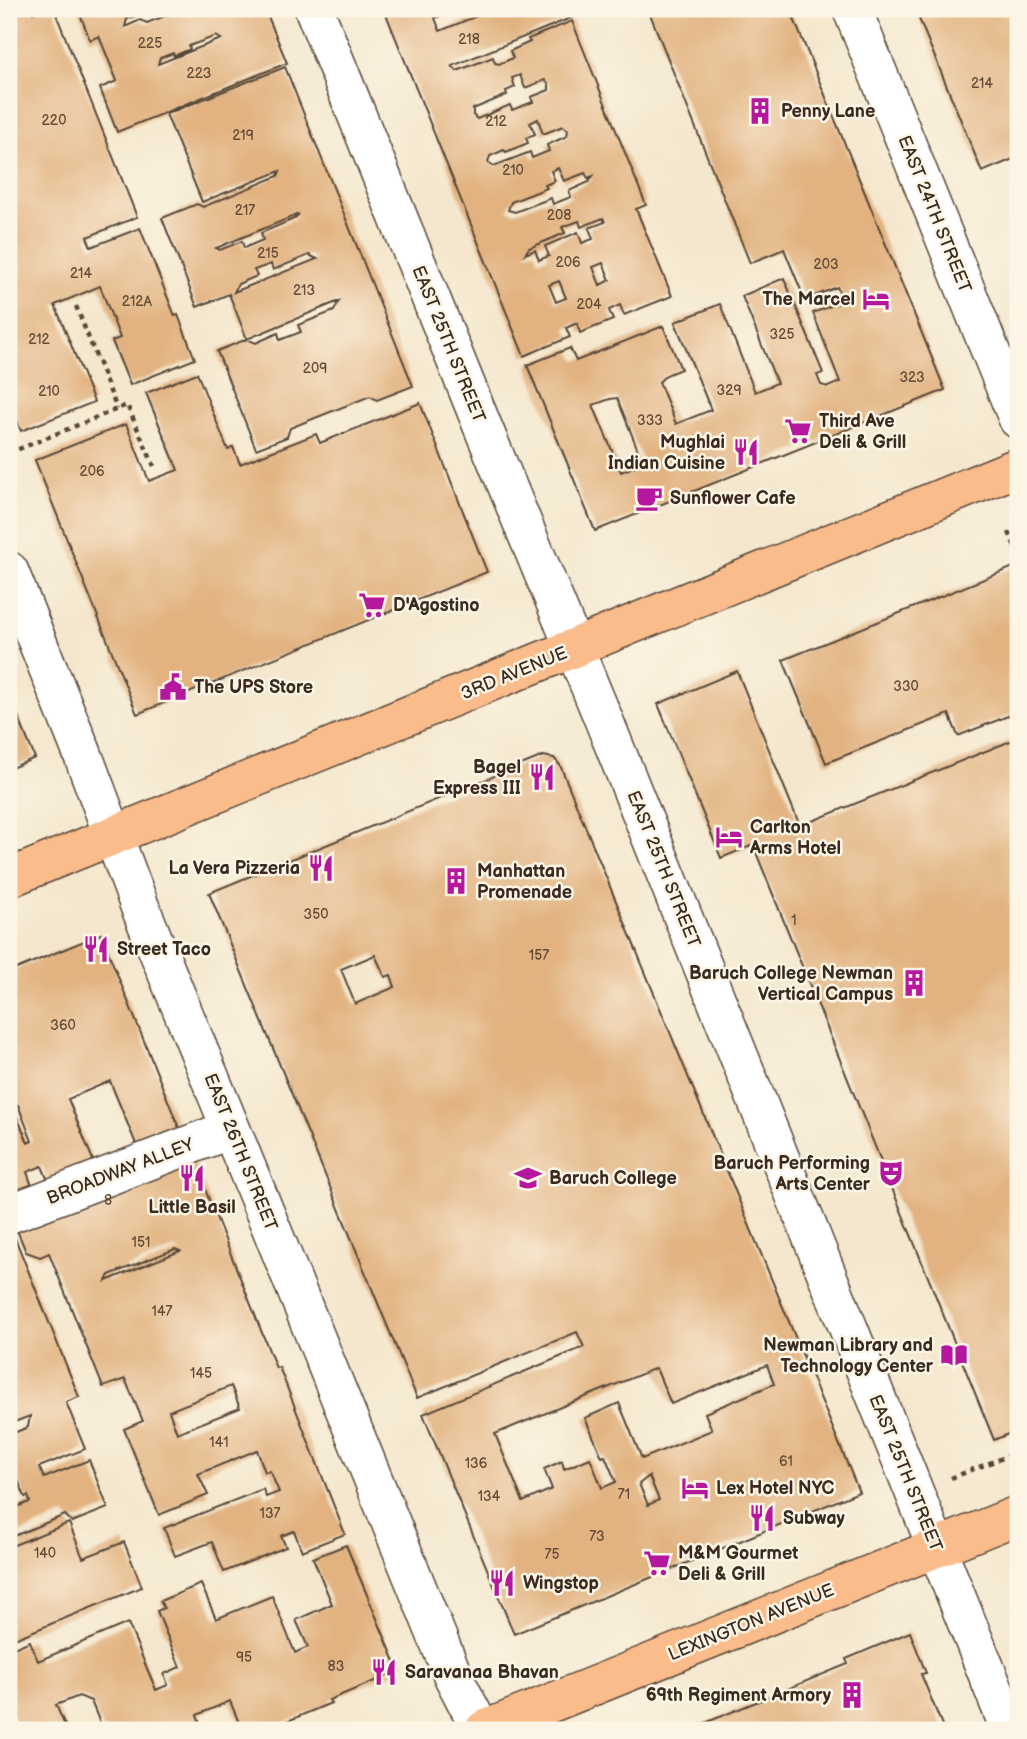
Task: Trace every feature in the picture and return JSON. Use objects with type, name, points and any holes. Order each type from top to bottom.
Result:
[{"type":"main road","name":"3RD AVENUE","points":[[9,878],[1018,467]]},
{"type":"main road","name":"LEXINGTON AVENUE","points":[[482,1730],[1018,1515]]},
{"type":"street","name":"EAST 25TH STREET","points":[[314,9],[1010,1730]]},
{"type":"street","name":"EAST 24TH STREET","points":[[852,9],[1018,419]]},
{"type":"street","name":"EAST 26TH STREET","points":[[9,571],[83,755],[140,907],[453,1676],[482,1730]]},
{"type":"street","name":"BROADWAY ALLEY","points":[[9,1214],[231,1129]]},
{"type":"path","points":[[76,306],[117,409]]},
{"type":"path","points":[[9,453],[127,405],[153,466]]},
{"type":"path","points":[[1009,532],[1018,554]]},
{"type":"path","points":[[914,1493],[1018,1452]]},
{"type":"building","points":[[9,9],[32,9],[33,13],[54,9],[137,217],[87,237],[91,247],[140,228],[195,359],[130,385],[112,341],[120,338],[100,286],[55,305],[94,402],[21,431],[9,401]]},
{"type":"building","points":[[78,9],[152,9],[127,19],[125,27],[140,20],[147,23],[183,9],[265,9],[287,63],[117,132],[100,88],[117,81],[99,36],[90,40]],"holes":[[[216,36],[221,39],[158,64],[160,58],[173,53],[174,56],[190,49],[189,46]]]},
{"type":"building","points":[[384,9],[458,9],[435,18],[440,31],[494,9],[593,9],[452,66],[457,71],[493,57],[495,63],[499,64],[513,58],[510,51],[530,42],[528,39],[572,21],[646,205],[636,209],[672,296],[624,315],[620,305],[609,310],[613,320],[580,333],[577,323],[566,328],[570,337],[524,356]],"holes":[[[520,75],[525,88],[545,80],[549,90],[531,97],[533,102],[512,110],[510,105],[477,119],[473,115],[473,109],[507,95],[506,91],[515,87],[512,78]],[[538,119],[543,134],[563,126],[568,130],[567,136],[547,145],[549,151],[532,158],[530,152],[494,166],[488,162],[490,156],[528,143],[526,138],[535,134],[530,123]],[[558,168],[564,181],[585,173],[588,178],[593,176],[589,182],[569,191],[571,197],[553,204],[551,198],[515,212],[508,210],[511,202],[547,188],[545,185],[555,181],[551,171]],[[603,218],[605,222],[589,228],[593,239],[582,243],[578,232],[545,246],[549,256],[539,260],[535,250],[525,254],[529,248],[565,233],[562,227],[579,221],[581,227]],[[603,263],[610,280],[600,285],[593,267]],[[559,281],[566,298],[556,302],[549,285]]]},
{"type":"building","points":[[648,9],[790,9],[945,390],[595,531],[527,365],[570,348],[576,361],[663,326],[681,369],[666,375],[659,382],[676,424],[711,410],[675,322],[720,304],[755,392],[777,383],[742,296],[784,278],[823,373],[817,375],[821,385],[828,387],[840,382],[813,313],[843,301],[837,287],[805,300],[784,249],[750,263]],"holes":[[[617,398],[642,460],[636,466],[621,472],[593,405]]]},
{"type":"building","points":[[915,9],[1018,9],[1018,157],[982,172]]},
{"type":"building","points":[[285,67],[413,386],[377,400],[370,396],[290,428],[287,437],[256,449],[217,351],[247,339],[229,294],[197,307],[162,218],[197,204],[203,207],[278,176],[280,171],[202,202],[166,114]],"holes":[[[299,214],[294,219],[261,233],[263,240],[244,248],[242,241],[220,250],[216,248]],[[309,255],[317,259],[234,292],[238,284],[257,276],[254,270],[271,264],[273,270]],[[339,301],[334,311],[298,325],[301,332],[280,340],[278,333],[256,343],[247,339]]]},
{"type":"building","points":[[197,373],[228,450],[233,447],[240,464],[316,434],[320,443],[420,403],[487,572],[137,714],[35,460],[126,424],[149,481],[178,470],[146,393]]},
{"type":"building","points":[[1016,566],[1018,712],[958,736],[949,714],[826,763],[783,660]]},
{"type":"building","name":"Baruch College Newman Vertical Campus","points":[[737,671],[800,826],[1018,738],[1018,1430],[994,1440],[753,845],[721,858],[658,704]]},
{"type":"building","points":[[9,694],[35,758],[9,769]]},
{"type":"building","points":[[543,756],[554,758],[560,765],[859,1492],[514,1634],[423,1414],[584,1347],[577,1332],[417,1398],[209,893]],"holes":[[[375,955],[385,977],[391,975],[395,987],[355,1004],[341,969]],[[767,1365],[774,1384],[705,1413],[712,1430],[642,1459],[619,1403],[585,1418],[616,1482],[602,1488],[590,1458],[564,1469],[562,1461],[544,1469],[552,1489],[523,1502],[495,1434],[656,1368],[671,1404]],[[649,1476],[659,1500],[648,1505],[639,1484]]]},
{"type":"building","points":[[101,934],[181,1133],[138,1149],[110,1081],[68,1099],[95,1165],[49,1183],[42,1166],[27,1172],[35,1195],[9,1195],[9,972]],"holes":[[[18,1105],[32,1141],[28,1143],[13,1107]]]},
{"type":"building","points":[[191,1154],[345,1534],[302,1551],[294,1531],[281,1536],[286,1547],[224,1572],[212,1542],[175,1556],[164,1528],[263,1489],[266,1497],[279,1492],[270,1471],[265,1472],[257,1450],[198,1474],[208,1495],[159,1515],[124,1429],[143,1421],[125,1379],[103,1387],[49,1253],[40,1257],[26,1252],[15,1225]],"holes":[[[175,1249],[180,1251],[106,1281],[109,1275]],[[231,1386],[240,1408],[177,1433],[169,1411]]]},
{"type":"building","points":[[11,1228],[79,1397],[66,1402],[85,1449],[39,1467],[44,1478],[89,1460],[108,1508],[72,1522],[65,1515],[9,1538],[9,1510],[30,1502],[28,1496],[25,1497],[12,1466],[9,1467],[9,1435],[28,1427],[30,1416],[9,1424]]},
{"type":"building","points":[[69,1523],[83,1558],[124,1542],[142,1587],[9,1641],[9,1547]]},
{"type":"building","points":[[346,1545],[399,1671],[266,1730],[242,1730],[230,1701],[197,1715],[203,1730],[103,1730],[91,1701],[79,1696],[56,1705],[67,1730],[18,1730],[9,1707],[9,1650],[30,1641],[38,1661],[128,1623],[156,1690],[168,1685],[164,1674],[180,1667],[157,1611],[164,1608],[160,1601],[201,1584],[216,1619],[272,1596],[295,1653],[308,1647],[296,1620],[332,1604],[313,1558]]},
{"type":"building","name":"69th Regiment Armory","points":[[910,1632],[926,1673],[921,1674],[944,1730],[688,1730],[848,1664],[846,1659]]},
{"type":"place","name":"Penny Lane","points":[[760,111]]},
{"type":"place","name":"The Marcel","points":[[876,299]]},
{"type":"place","name":"Third Ave Deli & Grill","points":[[798,431]]},
{"type":"place","name":"Mughlai Indian Cuisine","points":[[746,452]]},
{"type":"place","name":"Sunflower Cafe","points":[[649,498]]},
{"type":"place","name":"D'Agostino","points":[[372,605]]},
{"type":"place","name":"The UPS Store","points":[[173,687]]},
{"type":"place","name":"Bagel Express III","points":[[542,777]]},
{"type":"place","name":"Carlton Arms Hotel","points":[[729,837]]},
{"type":"place","name":"La Vera Pizzeria","points":[[321,868]]},
{"type":"place","name":"Manhattan Promenade","points":[[456,881]]},
{"type":"place","name":"Street Taco","points":[[96,949]]},
{"type":"place","name":"Baruch College Newman Vertical Campus","points":[[914,983]]},
{"type":"place","name":"Baruch Performing Arts Center","points":[[891,1173]]},
{"type":"place","name":"Little Basil","points":[[192,1178]]},
{"type":"place","name":"Baruch College","points":[[528,1178]]},
{"type":"place","name":"Newman Library and Technology Center","points":[[954,1355]]},
{"type":"place","name":"Lex Hotel NYC","points":[[695,1488]]},
{"type":"place","name":"Subway","points":[[762,1518]]},
{"type":"place","name":"M&M Gourmet Deli & Grill","points":[[657,1563]]},
{"type":"place","name":"Wingstop","points":[[502,1583]]},
{"type":"place","name":"Saravanaa Bhavan","points":[[384,1672]]},
{"type":"place","name":"69th Regiment Armory","points":[[852,1695]]}]
